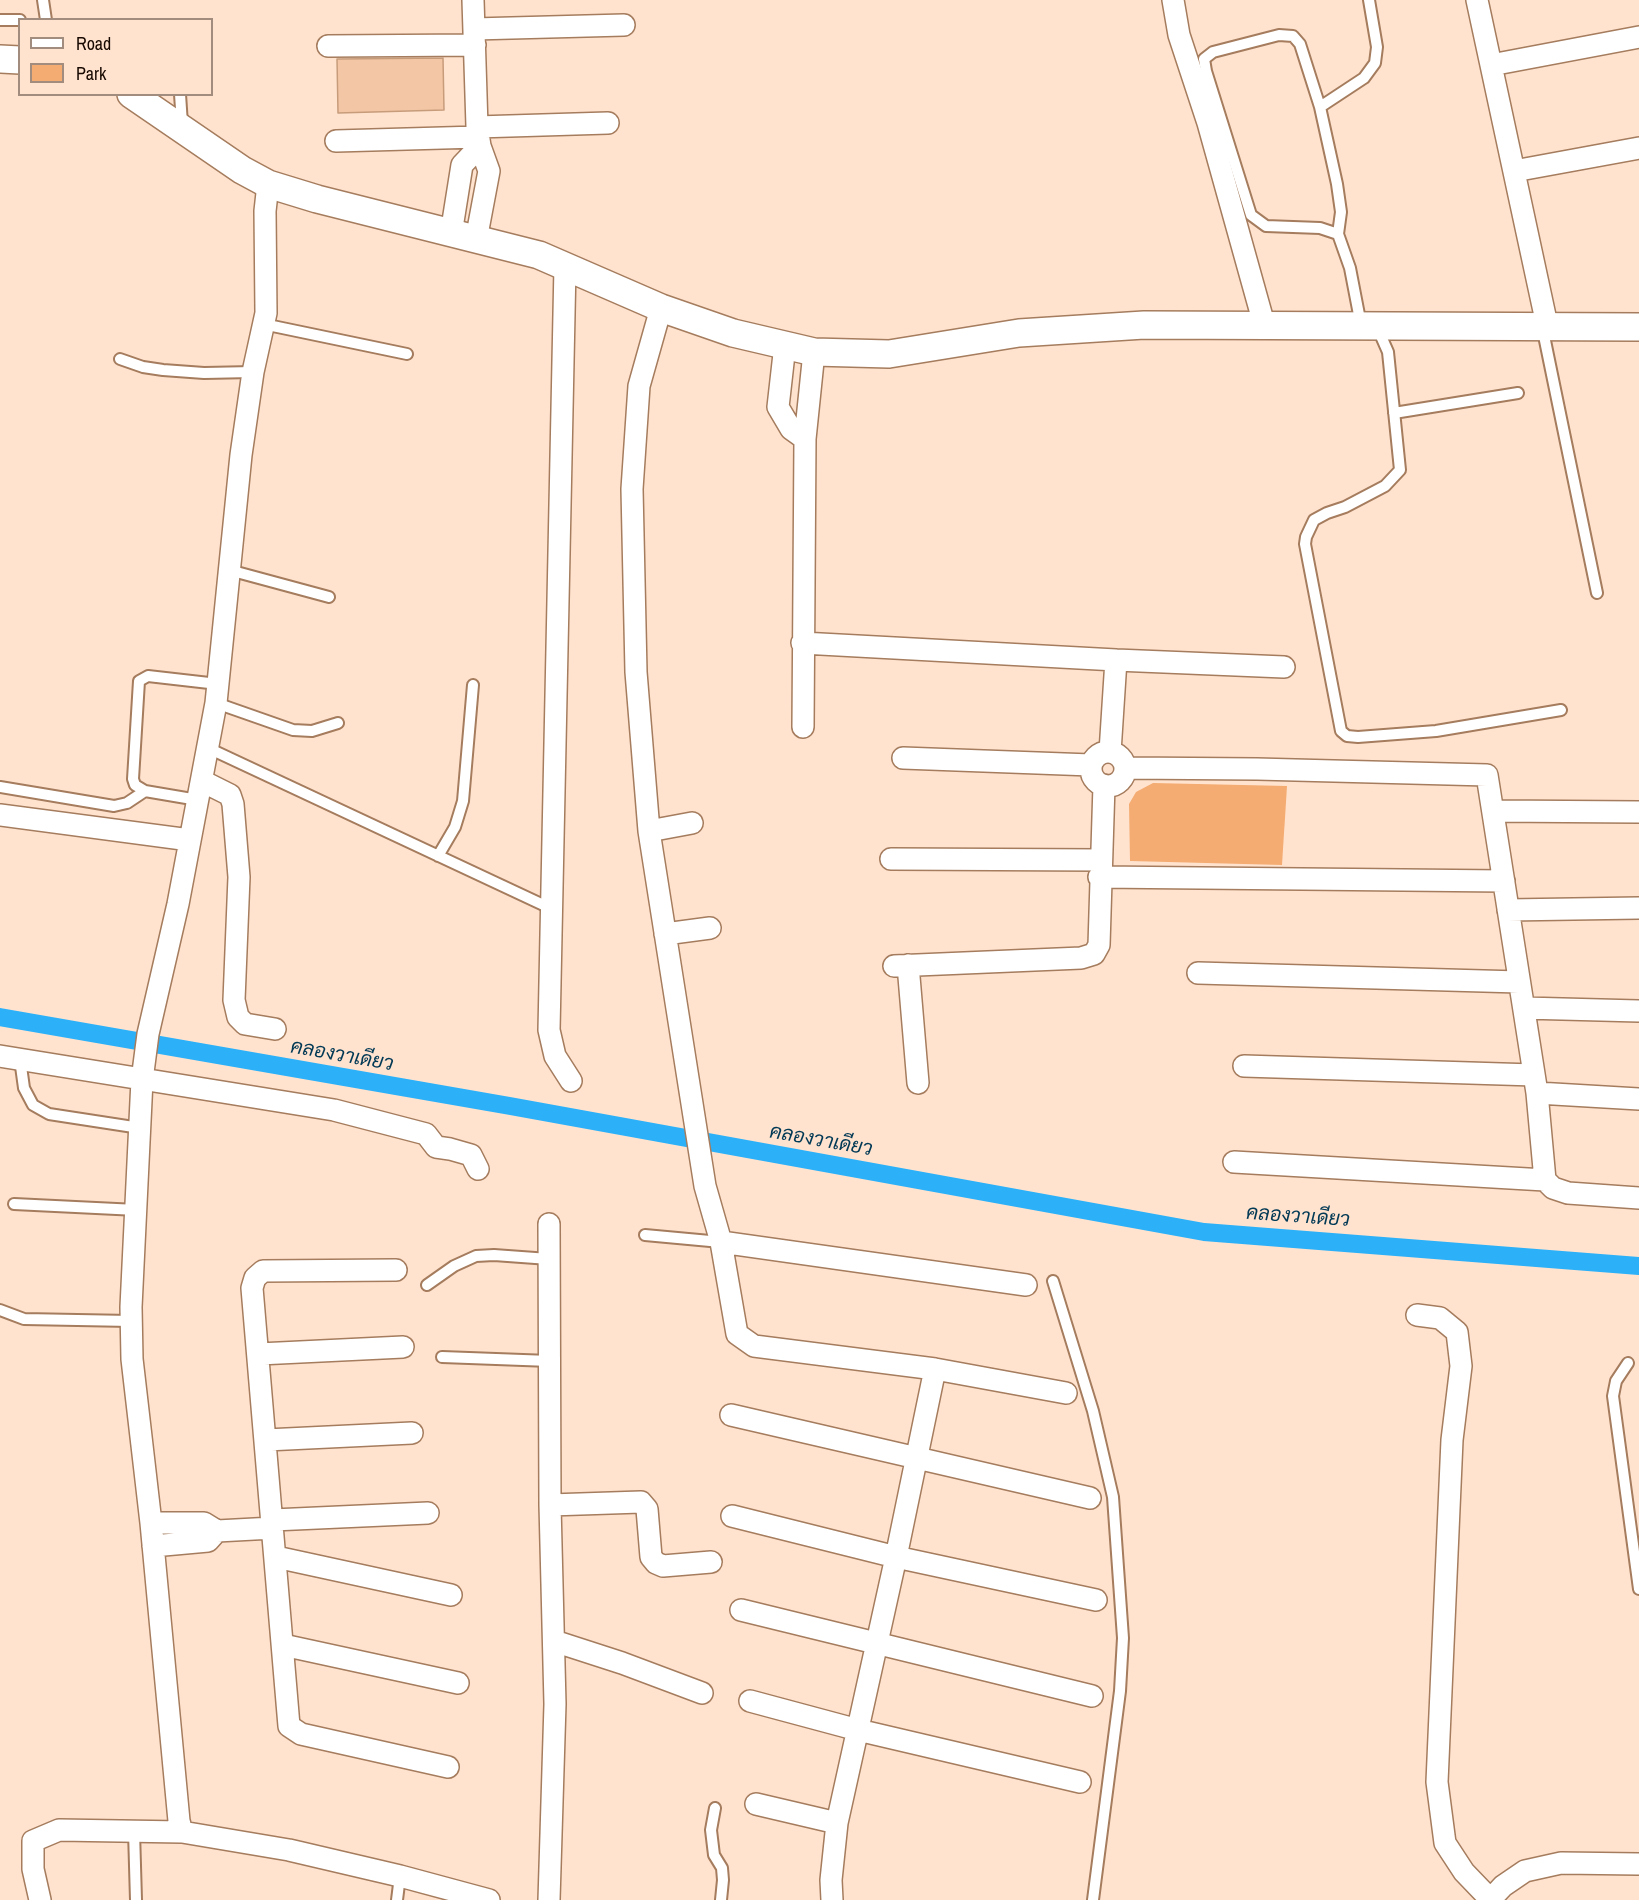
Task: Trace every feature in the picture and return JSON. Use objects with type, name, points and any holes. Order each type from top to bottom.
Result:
[{"type":"street","points":[[463,237],[462,165],[478,136],[473,0]]},
{"type":"street","points":[[1173,0],[1179,35],[1208,123],[1264,324]]},
{"type":"street","points":[[1477,0],[1514,171],[1544,326]]},
{"type":"street","points":[[328,46],[624,25]]},
{"type":"street","points":[[1491,65],[1639,37]]},
{"type":"street","points":[[0,59],[18,60]]},
{"type":"street","points":[[134,96],[242,170],[268,184],[316,199],[539,255],[660,308],[733,333],[814,351],[889,354],[1019,333],[1144,325],[1639,327]]},
{"type":"street","points":[[336,141],[478,136],[608,123]]},
{"type":"street","points":[[1514,171],[1639,148]]},
{"type":"street","points":[[182,1832],[179,1821],[151,1523],[132,1359],[131,1321],[142,1073],[148,1034],[200,791],[217,694],[241,455],[253,372],[266,313],[265,211],[268,184]]},
{"type":"street","points":[[565,266],[549,1030],[555,1056],[572,1081]]},
{"type":"street","points":[[660,308],[639,386],[632,489],[636,672],[649,831],[705,1186],[721,1242],[738,1334],[754,1346],[935,1369],[1066,1393]]},
{"type":"street","points":[[785,345],[778,407],[791,429],[805,439]]},
{"type":"street","points":[[803,727],[805,439],[814,351]]},
{"type":"street","points":[[802,643],[1284,667]]},
{"type":"street","points":[[1110,752],[1116,660]]},
{"type":"street","points":[[1110,752],[1119,755],[1125,768],[1119,782],[1104,785],[1092,776],[1091,765],[1100,753],[1110,752]]},
{"type":"street","points":[[903,758],[1091,765]]},
{"type":"street","points":[[1125,768],[1487,775],[1535,1084],[1545,1180],[1553,1188],[1568,1192],[1639,1198]]},
{"type":"street","points":[[918,1083],[901,966],[1081,958],[1094,954],[1098,945],[1104,785]]},
{"type":"street","points":[[200,791],[230,795],[233,804],[239,878],[234,1000],[238,1017],[245,1024],[276,1029]]},
{"type":"street","points":[[1493,811],[1639,812]]},
{"type":"street","points":[[0,816],[190,840]]},
{"type":"street","points":[[649,831],[693,823]]},
{"type":"street","points":[[891,859],[1100,869],[1504,881]]},
{"type":"street","points":[[1508,910],[1639,908]]},
{"type":"street","points":[[665,934],[710,928]]},
{"type":"street","points":[[1198,973],[1520,982]]},
{"type":"street","points":[[1524,1008],[1639,1011]]},
{"type":"street","points":[[10,1057],[142,1073],[334,1110],[426,1134],[436,1148],[471,1155],[478,1170]]},
{"type":"street","points":[[1244,1065],[1535,1084],[1639,1099]]},
{"type":"street","points":[[1234,1162],[1545,1180]]},
{"type":"street","points":[[549,1224],[550,1504],[555,1704],[549,1900]]},
{"type":"street","points":[[721,1242],[1026,1285]]},
{"type":"street","points":[[396,1270],[263,1271],[255,1278],[252,1288],[290,1726],[301,1734],[448,1767]]},
{"type":"street","points":[[1417,1315],[1440,1318],[1457,1332],[1461,1366],[1452,1440],[1437,1782],[1445,1843],[1464,1872],[1490,1899],[1525,1870],[1561,1863],[1639,1864]]},
{"type":"street","points":[[259,1353],[403,1347]]},
{"type":"street","points":[[832,1900],[831,1880],[837,1823],[935,1369]]},
{"type":"street","points":[[731,1415],[1090,1498]]},
{"type":"street","points":[[266,1440],[412,1433]]},
{"type":"street","points":[[550,1504],[641,1502],[647,1509],[651,1557],[657,1563],[663,1566],[711,1562]]},
{"type":"street","points":[[151,1523],[204,1523],[217,1531],[273,1524],[428,1513]]},
{"type":"street","points":[[732,1516],[896,1557],[1096,1600]]},
{"type":"street","points":[[153,1546],[208,1541],[217,1531]]},
{"type":"street","points":[[276,1557],[451,1595]]},
{"type":"street","points":[[741,1610],[1092,1696]]},
{"type":"street","points":[[554,1641],[702,1693]]},
{"type":"street","points":[[283,1645],[458,1683]]},
{"type":"street","points":[[750,1701],[858,1730],[1080,1782]]},
{"type":"street","points":[[756,1804],[837,1823]]},
{"type":"street","points":[[40,1900],[33,1869],[33,1841],[59,1830],[182,1832],[289,1851],[400,1876],[489,1900]]},
{"type":"lane","points":[[42,0],[46,18]]},
{"type":"lane","points":[[1320,107],[1364,78],[1375,63],[1377,47],[1369,0]]},
{"type":"lane","points":[[0,20],[18,20]]},
{"type":"lane","points":[[1338,234],[1320,228],[1266,226],[1251,215],[1206,71],[1204,59],[1212,52],[1279,35],[1293,36],[1300,44],[1320,107],[1337,184],[1341,212],[1338,234],[1368,325],[1388,352],[1400,470],[1384,486],[1345,507],[1314,520],[1305,537],[1341,731],[1347,736],[1358,737],[1436,731],[1561,710]]},
{"type":"lane","points":[[180,96],[182,129]]},
{"type":"lane","points":[[263,324],[407,354]]},
{"type":"lane","points":[[1544,326],[1597,593]]},
{"type":"lane","points":[[120,359],[143,367],[163,370],[204,373],[253,372]]},
{"type":"lane","points":[[1394,413],[1518,393]]},
{"type":"lane","points":[[229,570],[329,597]]},
{"type":"lane","points":[[200,791],[145,791],[135,785],[133,779],[139,681],[148,676],[217,694],[292,730],[312,731],[338,723]]},
{"type":"lane","points":[[438,856],[455,827],[463,801],[473,685]]},
{"type":"lane","points":[[208,748],[552,909]]},
{"type":"lane","points":[[0,787],[114,806],[127,803],[145,791]]},
{"type":"lane","points":[[10,1057],[33,1105],[48,1114],[140,1128]]},
{"type":"lane","points":[[14,1204],[137,1210]]},
{"type":"lane","points":[[645,1235],[721,1242]]},
{"type":"lane","points":[[427,1285],[454,1266],[476,1256],[549,1259]]},
{"type":"lane","points":[[1053,1281],[1093,1412],[1113,1497],[1123,1638],[1120,1691],[1093,1900]]},
{"type":"lane","points":[[0,1310],[24,1319],[131,1321]]},
{"type":"lane","points":[[442,1357],[550,1361]]},
{"type":"lane","points":[[1628,1363],[1616,1381],[1613,1396],[1639,1588]]},
{"type":"lane","points":[[715,1808],[711,1830],[714,1855],[722,1868],[722,1900]]},
{"type":"lane","points":[[134,1831],[136,1900]]},
{"type":"lane","points":[[397,1900],[400,1876]]},
{"type":"green space","points":[[1153,783],[1287,786],[1282,865],[1130,861],[1129,804],[1136,792]]},
{"type":"building","points":[[443,58],[444,110],[338,113],[337,59]]},
{"type":"waterway","name":"คลองวาเดียว","points":[[0,1017],[510,1106],[1204,1232],[1639,1266]]}]
